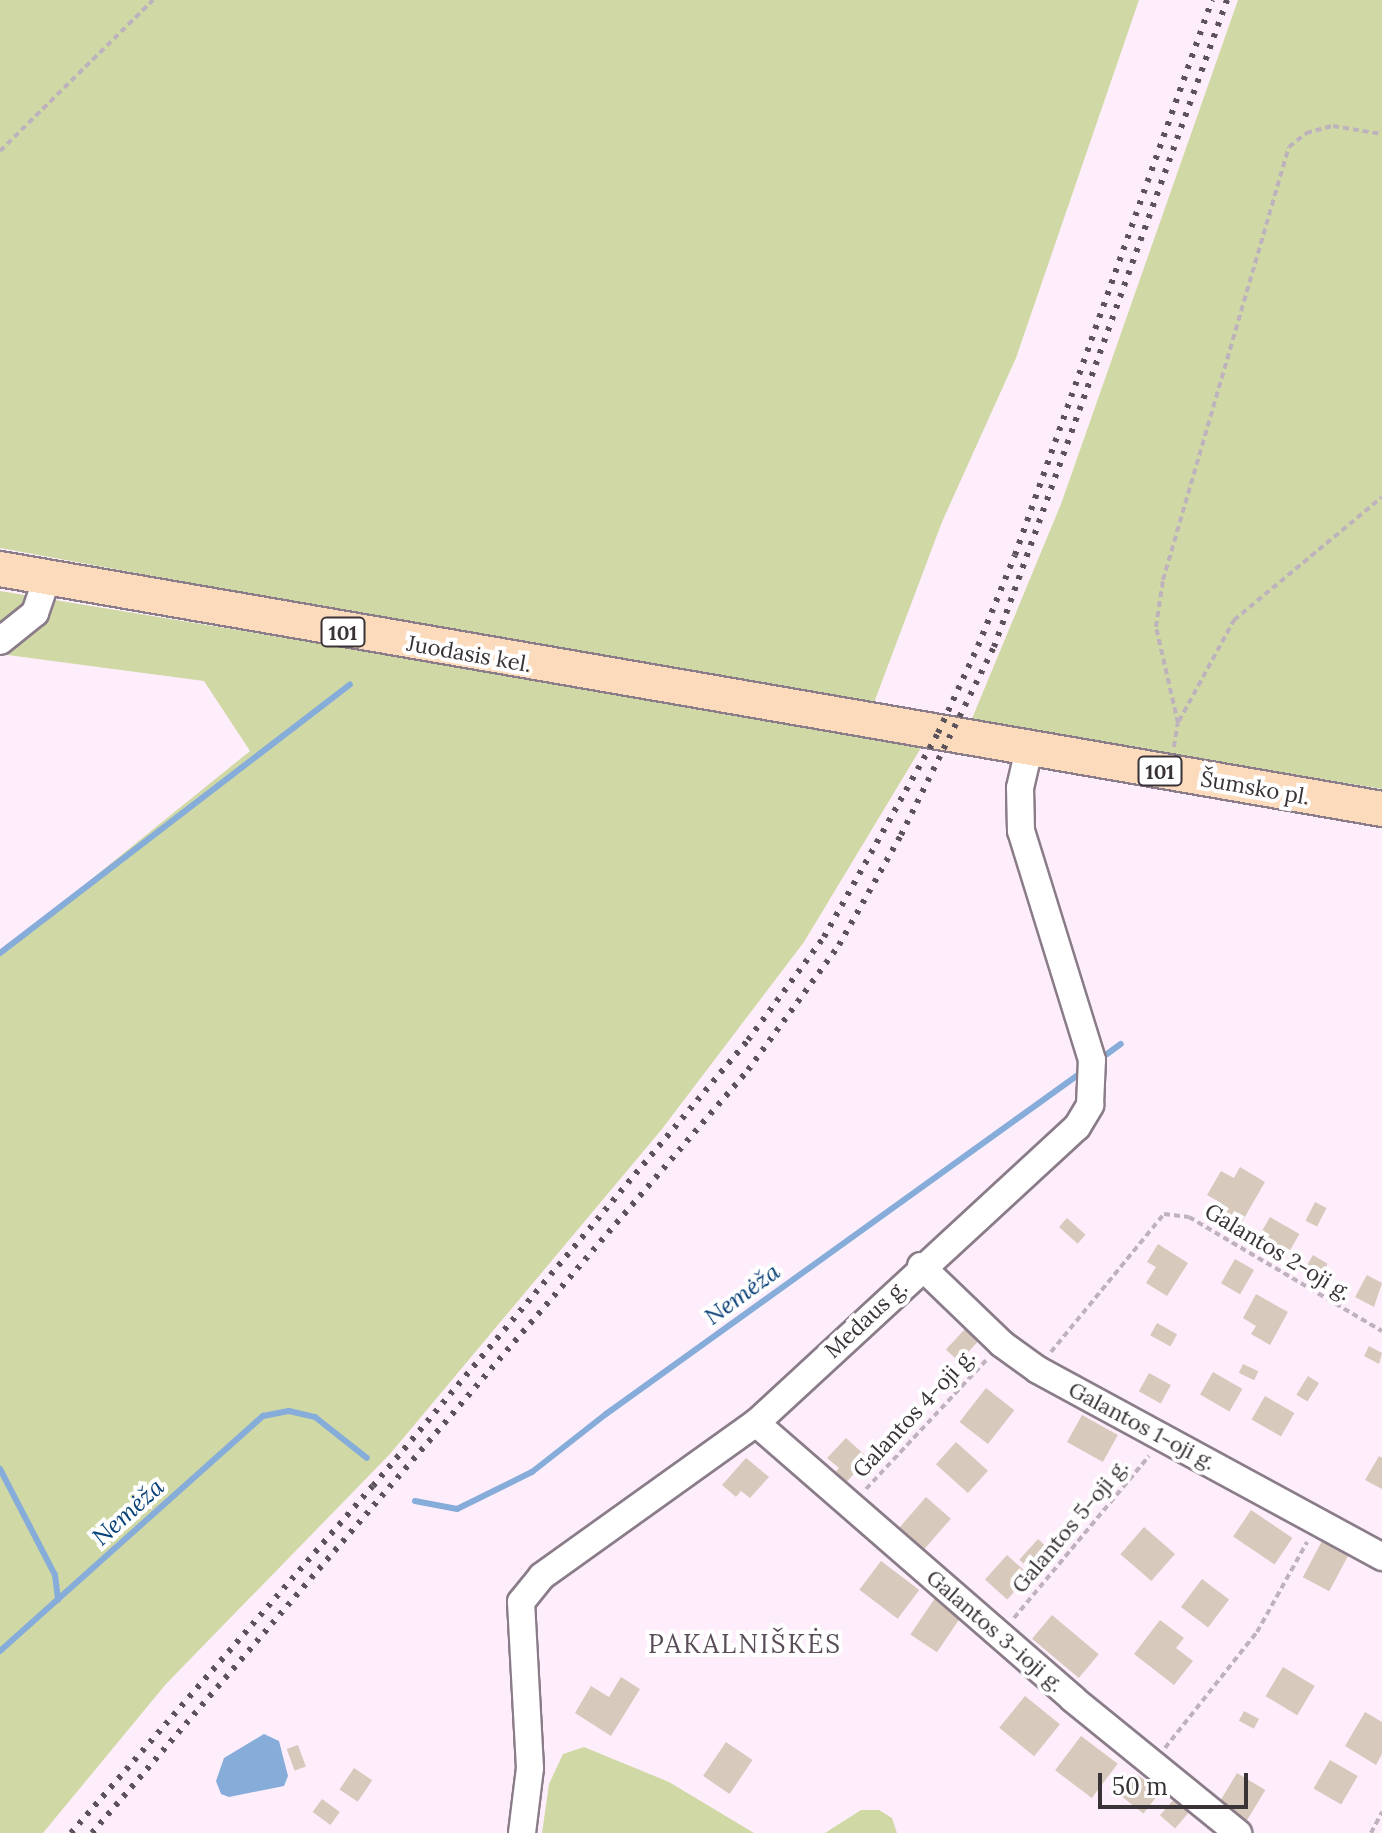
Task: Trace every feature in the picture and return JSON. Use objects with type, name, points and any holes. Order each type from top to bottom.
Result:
[{"type":"main road","name":"Juodasis kel.","points":[[0,569],[938,733]]},
{"type":"main road","name":"Šumsko pl.","points":[[938,733],[1382,809]]},
{"type":"street","points":[[0,641],[35,613],[47,578]]},
{"type":"street","name":"Medaus g.","points":[[522,1833],[530,1768],[521,1602],[563,1556],[756,1423],[921,1266],[1077,1127],[1090,1105],[1092,1060],[1021,831],[1020,788],[1029,749]]},
{"type":"street","name":"Galantos 1-oji g.","points":[[921,1266],[1002,1344],[1038,1370],[1382,1557]]},
{"type":"street","name":"Galantos 3-ioji g.","points":[[756,1423],[1152,1766],[1238,1833]]},
{"type":"path","points":[[0,151],[153,0]]},
{"type":"path","points":[[1178,723],[1156,627],[1163,580],[1289,147],[1306,133],[1333,126],[1382,134]]},
{"type":"path","points":[[1171,773],[1178,723],[1195,684],[1240,614],[1382,497]]},
{"type":"path","name":"Galantos 2-oji g.","points":[[1038,1370],[1164,1214],[1189,1217],[1382,1331]]},
{"type":"path","name":"Galantos 4-oji g.","points":[[850,1505],[1002,1344]]},
{"type":"path","name":"Galantos 5-oji g.","points":[[1000,1636],[1164,1438]]},
{"type":"path","points":[[1152,1766],[1257,1632],[1319,1521]]},
{"type":"path","points":[[1371,1833],[1382,1812]]},
{"type":"green space","points":[[0,0],[1139,0],[1016,358],[942,522],[872,708],[0,548]]},
{"type":"green space","points":[[1238,0],[1382,0],[1382,789],[971,721],[1061,504]]},
{"type":"green space","points":[[0,591],[924,743],[804,942],[662,1129],[390,1454],[166,1684],[43,1833],[0,1833],[0,953],[250,751],[204,681],[0,654]]},
{"type":"green space","points":[[584,1747],[669,1782],[754,1833],[542,1833],[549,1784],[563,1754]]},
{"type":"green space","points":[[861,1810],[879,1810],[892,1818],[897,1833],[825,1833]]},
{"type":"water","points":[[264,1734],[279,1741],[288,1776],[284,1786],[229,1797],[221,1794],[216,1781],[224,1758]]},
{"type":"building","points":[[1240,1167],[1265,1182],[1239,1227],[1216,1213],[1221,1203],[1207,1195],[1221,1171],[1234,1178]]},
{"type":"building","points":[[1315,1202],[1327,1208],[1317,1227],[1305,1221]]},
{"type":"building","points":[[1270,1217],[1299,1234],[1286,1257],[1257,1240]]},
{"type":"building","points":[[1067,1218],[1086,1235],[1078,1244],[1059,1227]]},
{"type":"building","points":[[1158,1244],[1188,1263],[1167,1296],[1146,1283],[1156,1267],[1147,1262]]},
{"type":"building","points":[[1313,1255],[1328,1264],[1322,1273],[1307,1264]]},
{"type":"building","points":[[1235,1259],[1254,1270],[1240,1294],[1221,1283]]},
{"type":"building","points":[[1367,1275],[1382,1283],[1374,1307],[1355,1297]]},
{"type":"building","points":[[1256,1294],[1288,1312],[1270,1345],[1251,1334],[1256,1326],[1243,1318]]},
{"type":"building","points":[[1157,1323],[1177,1334],[1170,1346],[1150,1335]]},
{"type":"building","points":[[965,1329],[978,1341],[959,1362],[946,1349]]},
{"type":"building","points":[[1369,1346],[1382,1353],[1379,1364],[1364,1356]]},
{"type":"building","points":[[1243,1364],[1258,1371],[1254,1380],[1239,1373]]},
{"type":"building","points":[[1213,1372],[1242,1389],[1229,1412],[1200,1395]]},
{"type":"building","points":[[1149,1373],[1171,1385],[1161,1403],[1139,1391]]},
{"type":"building","points":[[1308,1376],[1319,1383],[1307,1402],[1296,1395]]},
{"type":"building","points":[[986,1388],[1014,1410],[988,1444],[960,1422]]},
{"type":"building","points":[[1265,1396],[1294,1413],[1281,1436],[1252,1419]]},
{"type":"building","points":[[1082,1415],[1118,1435],[1103,1462],[1067,1442]]},
{"type":"building","points":[[846,1438],[868,1458],[843,1486],[832,1476],[839,1468],[827,1458]]},
{"type":"building","points":[[956,1442],[988,1471],[968,1493],[936,1464]]},
{"type":"building","points":[[1379,1456],[1382,1458],[1382,1489],[1365,1480]]},
{"type":"building","points":[[746,1458],[769,1477],[750,1498],[741,1491],[736,1497],[722,1485]]},
{"type":"building","points":[[926,1497],[951,1519],[921,1553],[896,1532]]},
{"type":"building","points":[[1251,1510],[1292,1538],[1275,1564],[1233,1537]]},
{"type":"building","points":[[1144,1527],[1175,1554],[1151,1581],[1120,1554]]},
{"type":"building","points":[[1038,1539],[1056,1555],[1037,1576],[1019,1560]]},
{"type":"building","points":[[1322,1541],[1348,1555],[1329,1591],[1303,1577]]},
{"type":"building","points":[[1007,1555],[1029,1575],[1007,1600],[985,1580]]},
{"type":"building","points":[[881,1561],[919,1590],[898,1619],[859,1590]]},
{"type":"building","points":[[1202,1579],[1229,1599],[1208,1627],[1181,1607]]},
{"type":"building","points":[[935,1598],[962,1616],[937,1652],[910,1634]]},
{"type":"building","points":[[1052,1615],[1099,1654],[1079,1678],[1032,1639]]},
{"type":"building","points":[[1160,1620],[1184,1638],[1176,1648],[1193,1661],[1174,1685],[1134,1654]]},
{"type":"building","points":[[1283,1667],[1315,1686],[1297,1715],[1265,1696]]},
{"type":"building","points":[[621,1677],[640,1689],[611,1736],[575,1713],[591,1686],[609,1697]]},
{"type":"building","points":[[1025,1696],[1060,1724],[1034,1756],[999,1728]]},
{"type":"building","points":[[1244,1711],[1259,1719],[1254,1729],[1239,1721]]},
{"type":"building","points":[[1365,1712],[1382,1722],[1382,1754],[1376,1765],[1345,1746]]},
{"type":"building","points":[[1081,1736],[1118,1764],[1092,1798],[1055,1770]]},
{"type":"building","points":[[726,1742],[753,1760],[730,1794],[703,1776]]},
{"type":"building","points":[[298,1745],[306,1767],[295,1771],[287,1749]]},
{"type":"building","points":[[1330,1760],[1358,1776],[1341,1805],[1314,1789]]},
{"type":"building","points":[[354,1768],[372,1780],[358,1802],[339,1790]]},
{"type":"building","points":[[1237,1773],[1265,1790],[1247,1821],[1218,1804]]},
{"type":"building","points":[[1138,1775],[1160,1792],[1143,1814],[1121,1796]]},
{"type":"building","points":[[1175,1798],[1190,1811],[1175,1828],[1160,1815]]},
{"type":"building","points":[[322,1799],[340,1812],[330,1825],[313,1812]]},
{"type":"waterway","points":[[0,953],[350,684]]},
{"type":"waterway","name":"Nemėža","points":[[1107,1054],[1121,1044]]},
{"type":"waterway","name":"Nemėža","points":[[415,1501],[457,1509],[532,1472],[606,1414],[1078,1075]]},
{"type":"waterway","name":"Nemėža","points":[[0,1651],[263,1416],[289,1411],[315,1417],[367,1458]]},
{"type":"waterway","points":[[0,1469],[55,1575],[58,1600]]},
{"type":"railway","points":[[71,1833],[373,1486],[748,1040],[824,937],[938,733],[978,646],[1015,555],[1212,0]]},
{"type":"railway","points":[[92,1833],[748,1070],[839,945],[901,835],[994,647],[1227,0]]},
{"type":"district","name":"PAKALNIŠKĖS","points":[[745,1644]]}]
